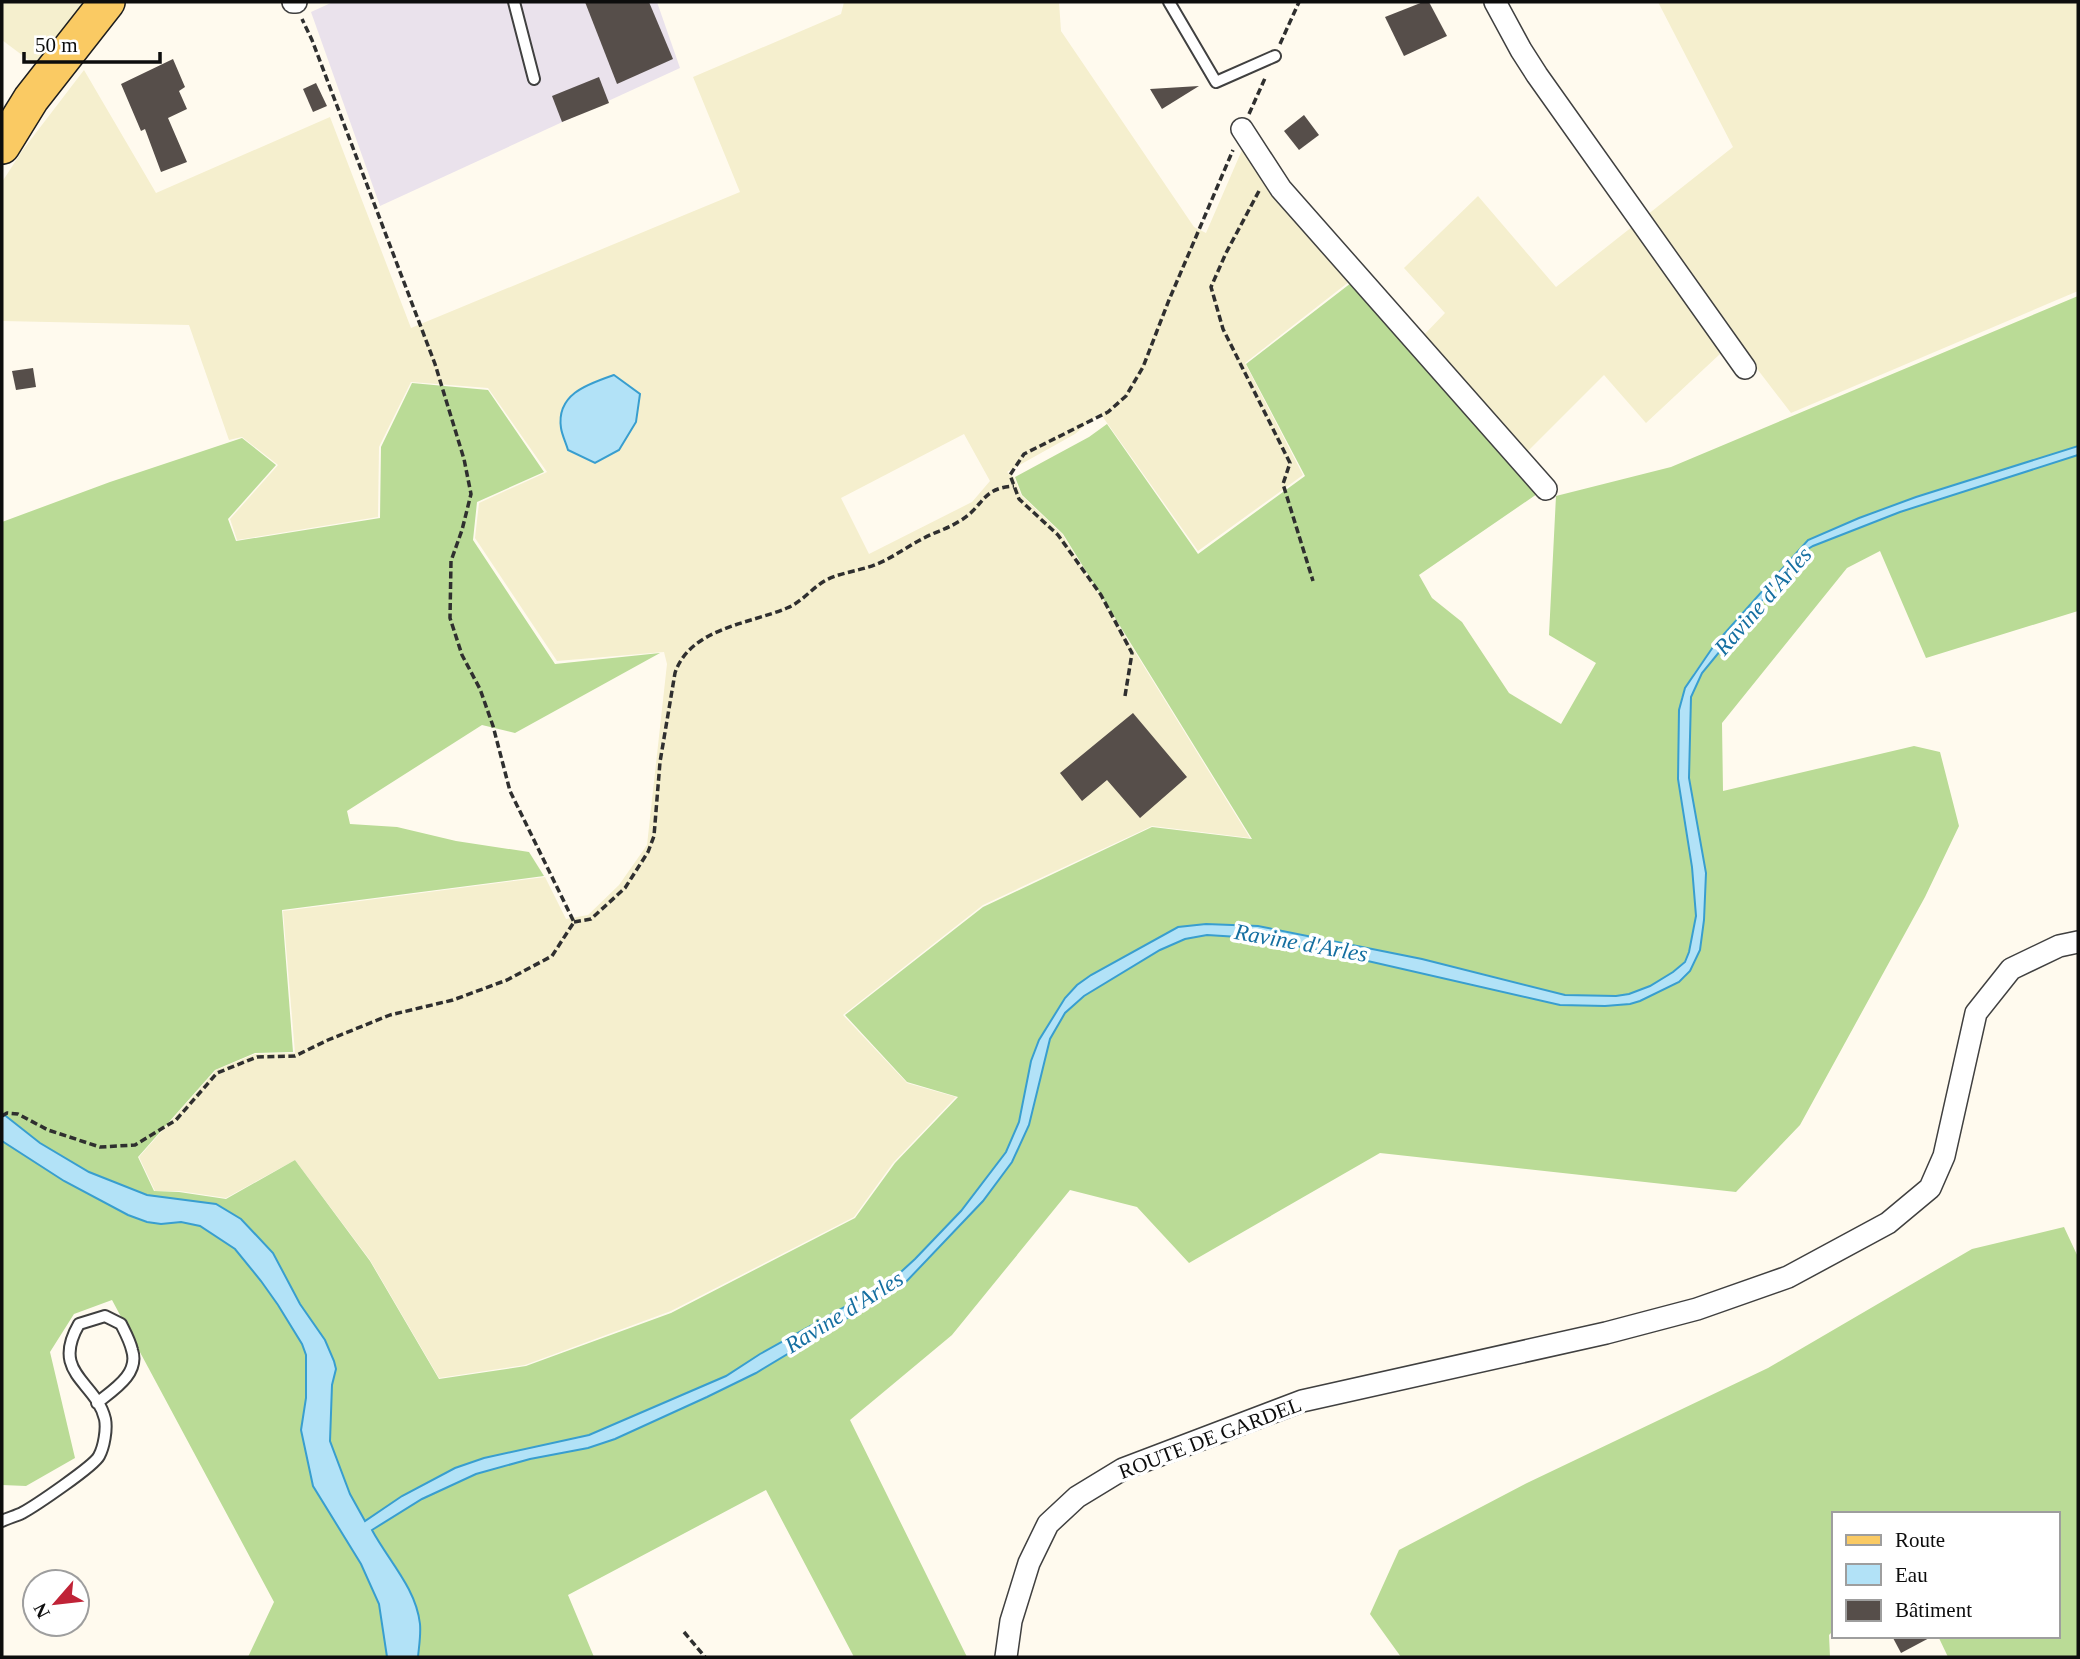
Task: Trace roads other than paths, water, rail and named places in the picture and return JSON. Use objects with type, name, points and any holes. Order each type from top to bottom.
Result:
[{"type":"main road","points":[[2,146],[32,99],[107,2]]},
{"type":"street","points":[[1495,2],[1537,75],[1745,368]]},
{"type":"street","points":[[1242,129],[1295,206],[1546,489]]},
{"type":"street","name":"ROUTE DE GARDEL","points":[[1006,1657],[1011,1621],[1029,1563],[1048,1524],[1077,1497],[1123,1469],[1302,1401],[1605,1334],[1697,1309],[1788,1277],[1888,1223],[1930,1188],[1944,1156],[1976,1013],[2011,969],[2059,946],[2078,942]]},
{"type":"lane","points":[[514,2],[534,79]]},
{"type":"lane","points":[[1169,2],[1216,82],[1275,56]]},
{"type":"lane","points":[[2,1521],[22,1513],[99,1458],[104,1445],[105,1420],[97,1403],[75,1374],[70,1340],[79,1324],[105,1316],[121,1324],[134,1353],[131,1373],[97,1403]]},
{"type":"water","points":[[614,375],[640,394],[636,422],[619,450],[595,463],[568,450],[561,416],[569,399],[576,392]]},
{"type":"water","name":"Ravine d'Arles","points":[[2078,446],[2078,455],[1900,512],[1808,549],[1702,673],[1691,697],[1689,778],[1706,873],[1704,920],[1700,950],[1690,971],[1679,982],[1630,1004],[1560,1005],[1324,951],[1239,937],[1207,935],[1185,939],[1160,950],[1084,996],[1065,1013],[1050,1039],[1029,1125],[1012,1162],[983,1201],[904,1284],[756,1373],[707,1397],[615,1439],[588,1448],[530,1459],[476,1474],[422,1499],[372,1530],[413,1598],[420,1624],[418,1657],[387,1657],[379,1604],[361,1564],[313,1486],[301,1430],[306,1398],[306,1355],[302,1344],[261,1281],[235,1249],[200,1226],[181,1222],[147,1222],[128,1215],[64,1181],[2,1141],[2,1113],[40,1143],[89,1172],[147,1195],[216,1204],[241,1219],[273,1253],[300,1304],[325,1340],[334,1361],[336,1369],[332,1385],[330,1441],[350,1494],[365,1521],[402,1496],[455,1468],[484,1458],[589,1435],[726,1376],[760,1354],[891,1281],[961,1211],[1006,1152],[1019,1122],[1031,1061],[1039,1040],[1065,998],[1091,975],[1178,927],[1206,924],[1258,926],[1422,959],[1565,995],[1629,994],[1650,986],[1673,972],[1685,962],[1696,916],[1692,867],[1678,779],[1679,710],[1685,688],[1715,644],[1808,540],[1916,497]]}]
